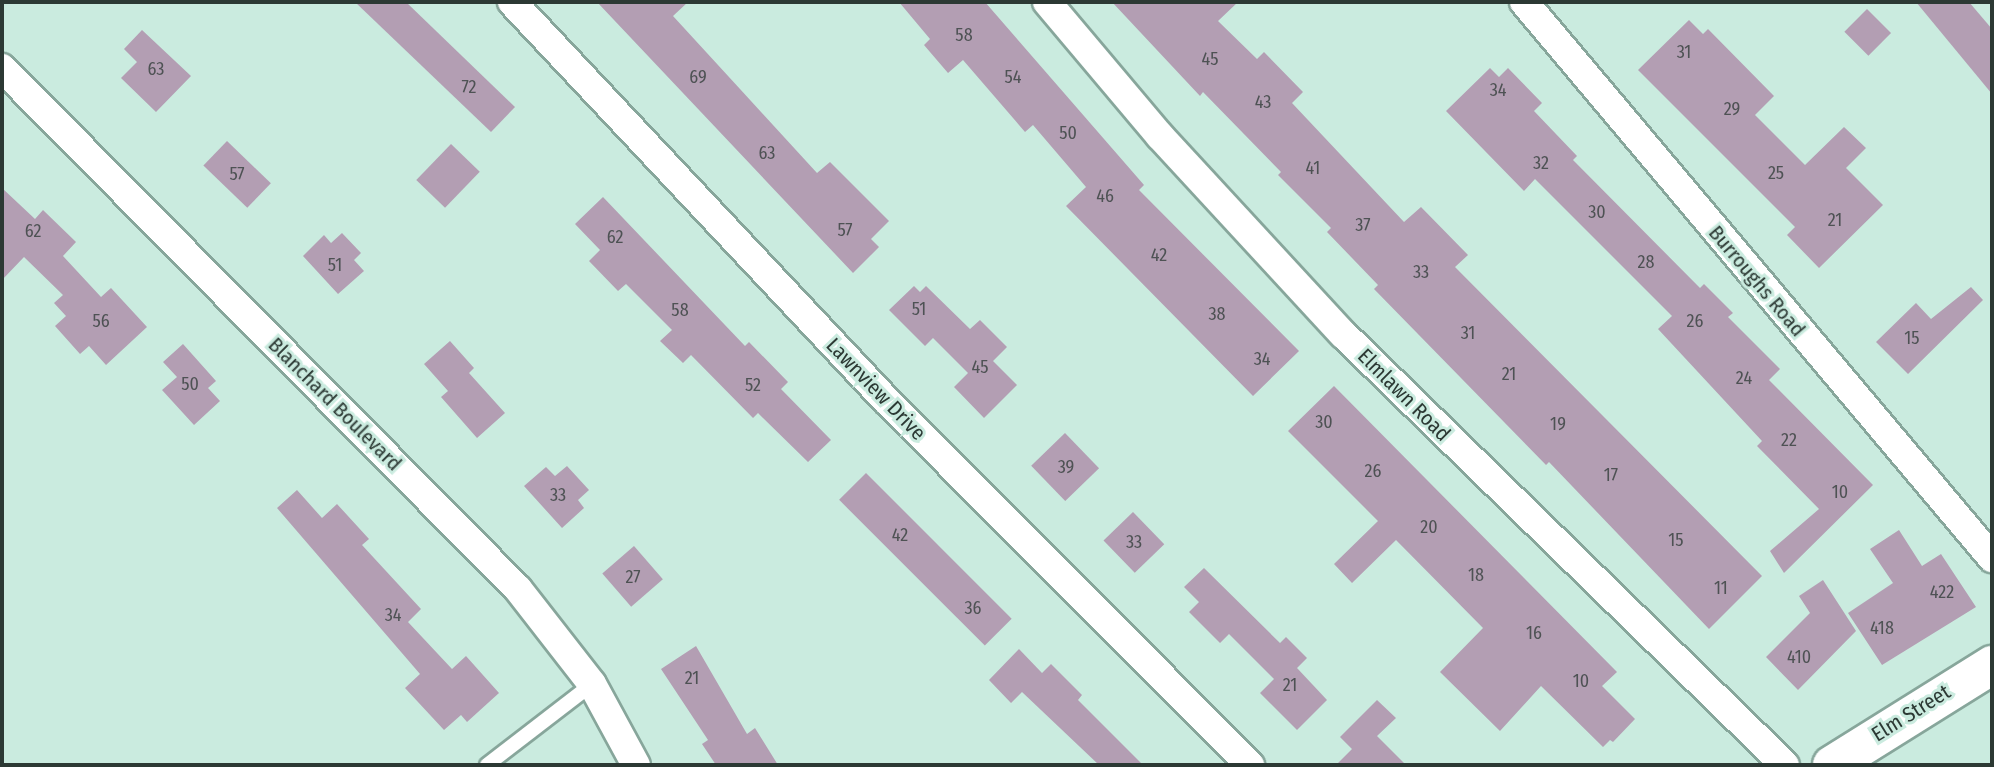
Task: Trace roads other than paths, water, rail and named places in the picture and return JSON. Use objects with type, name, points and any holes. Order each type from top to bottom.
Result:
[{"type":"main road","name":"Elm Street","points":[[1832,765],[1992,665]]},
{"type":"street","name":"Lawnview Drive","points":[[512,2],[867,381],[1250,765]]},
{"type":"street","name":"Elmlawn Road","points":[[1047,2],[1160,136],[1343,334],[1785,765]]},
{"type":"street","name":"Burroughs Road","points":[[1524,2],[1992,558]]},
{"type":"street","name":"Blanchard Boulevard","points":[[2,68],[497,567],[559,638],[593,684],[636,765]]},
{"type":"lane","points":[[486,765],[593,684]]}]
